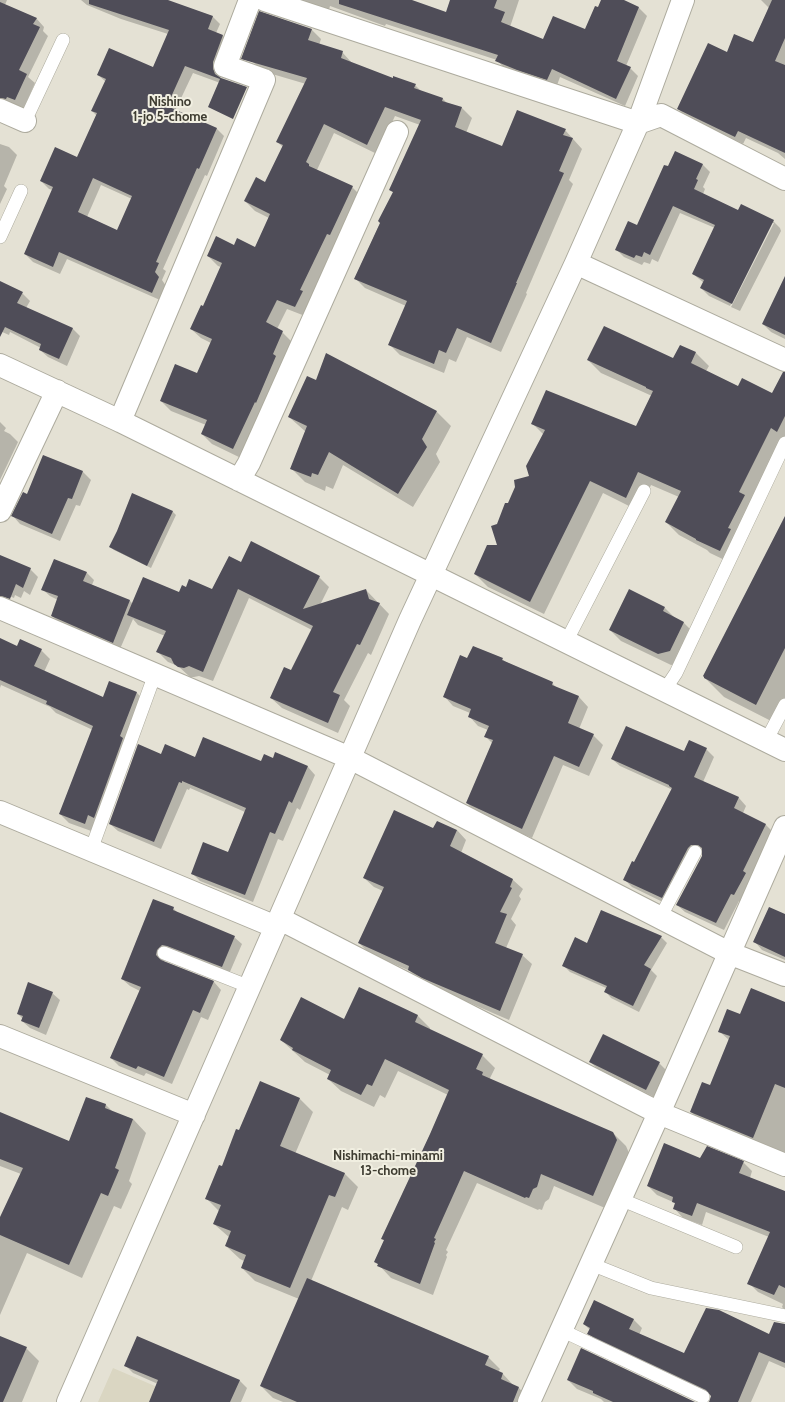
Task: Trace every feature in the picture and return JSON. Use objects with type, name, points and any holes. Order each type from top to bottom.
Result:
[{"type":"street","points":[[120,421],[264,80],[224,66],[250,0]]},
{"type":"street","points":[[265,0],[638,123],[661,115],[785,179]]},
{"type":"street","points":[[68,1402],[410,620],[576,262],[638,123],[683,0]]},
{"type":"street","points":[[0,110],[25,121]]},
{"type":"street","points":[[239,480],[252,456],[397,132]]},
{"type":"street","points":[[576,262],[785,360]]},
{"type":"street","points":[[0,365],[120,421],[775,746]]},
{"type":"street","points":[[0,511],[57,391]]},
{"type":"street","points":[[0,608],[350,758],[729,953],[785,975]]},
{"type":"street","points":[[0,812],[91,850],[278,923],[659,1113],[785,1165]]},
{"type":"street","points":[[530,1402],[785,827]]},
{"type":"street","points":[[0,1036],[194,1115]]},
{"type":"lane","points":[[25,121],[63,40]]},
{"type":"lane","points":[[0,237],[21,191]]},
{"type":"lane","points":[[664,691],[676,673],[785,444]]},
{"type":"lane","points":[[566,642],[644,491]]},
{"type":"lane","points":[[91,850],[155,674]]},
{"type":"lane","points":[[775,746],[785,705]]},
{"type":"lane","points":[[660,918],[695,852]]},
{"type":"lane","points":[[164,953],[250,987]]},
{"type":"lane","points":[[620,1199],[736,1247]]},
{"type":"lane","points":[[591,1264],[651,1288],[785,1316]]},
{"type":"lane","points":[[561,1330],[703,1397]]},
{"type":"shaded area","points":[[113,1368],[192,1402],[98,1402]]},
{"type":"building","points":[[89,0],[168,0],[213,16],[208,29],[223,35],[213,62],[215,74],[221,78],[247,87],[233,119],[208,107],[220,79],[185,66],[167,106],[217,128],[199,169],[197,168],[156,262],[159,263],[155,272],[159,277],[152,293],[59,252],[53,267],[24,254],[53,187],[40,181],[55,147],[77,157],[97,113],[91,111],[106,79],[97,75],[109,48],[153,67],[169,30],[89,4]],"holes":[[[93,178],[132,196],[117,230],[78,212]]]},
{"type":"building","points":[[339,0],[412,0],[446,12],[450,0],[497,0],[494,8],[505,12],[501,22],[543,39],[553,16],[585,29],[595,6],[598,7],[601,0],[624,0],[639,7],[617,61],[631,67],[616,99],[552,69],[547,80],[495,61],[498,55],[339,4]]},
{"type":"building","points":[[772,0],[785,0],[785,38],[775,61],[785,65],[785,153],[738,131],[735,137],[677,109],[708,43],[727,52],[734,34],[753,42]]},
{"type":"building","points":[[0,2],[37,18],[33,24],[40,27],[19,70],[27,74],[15,100],[7,97],[6,99],[0,98]]},
{"type":"building","points":[[259,11],[312,29],[308,40],[343,51],[341,58],[393,78],[393,76],[416,84],[414,88],[443,98],[442,101],[462,107],[455,127],[502,146],[517,110],[566,129],[563,135],[573,138],[559,171],[564,173],[491,343],[457,328],[446,353],[439,350],[434,364],[388,345],[407,301],[354,279],[380,223],[378,221],[393,192],[389,190],[421,120],[385,107],[367,145],[324,124],[306,162],[309,166],[353,186],[330,235],[327,234],[300,290],[303,291],[295,307],[277,300],[266,322],[283,331],[273,354],[276,356],[256,403],[255,402],[233,449],[201,434],[207,420],[160,401],[175,364],[197,373],[212,339],[190,329],[201,305],[203,306],[222,263],[207,256],[216,236],[234,245],[237,238],[255,247],[270,214],[244,201],[256,177],[265,182],[283,145],[276,142],[307,78],[241,59]]},
{"type":"building","points":[[675,151],[703,164],[696,179],[698,180],[694,189],[738,210],[741,204],[774,220],[732,304],[700,288],[704,280],[692,274],[715,225],[673,206],[650,255],[644,252],[642,257],[636,255],[634,258],[615,250],[628,221],[637,225],[664,165],[668,166]]},
{"type":"building","points":[[785,276],[785,335],[762,324]]},
{"type":"building","points":[[0,281],[23,292],[17,303],[73,328],[59,359],[39,350],[41,344],[5,327],[0,337]]},
{"type":"building","points":[[604,326],[673,358],[680,345],[696,352],[691,363],[738,386],[742,378],[772,393],[783,372],[785,372],[785,416],[777,432],[771,428],[739,492],[745,495],[728,528],[731,529],[720,551],[696,540],[665,522],[681,491],[638,472],[626,498],[590,481],[530,602],[474,574],[487,545],[497,545],[491,526],[497,524],[505,503],[508,503],[515,487],[514,480],[529,476],[526,466],[545,430],[531,424],[546,390],[636,426],[653,391],[587,360]]},
{"type":"building","points":[[326,353],[437,411],[422,439],[427,447],[398,494],[329,452],[318,475],[312,473],[311,477],[290,469],[307,426],[288,417],[307,376],[316,380]]},
{"type":"building","points":[[43,455],[83,471],[72,499],[68,498],[52,534],[11,516],[23,492],[27,494]]},
{"type":"building","points":[[132,493],[173,511],[147,566],[109,547]]},
{"type":"building","points":[[785,516],[785,648],[756,705],[704,678],[703,676]]},
{"type":"building","points":[[251,541],[320,576],[303,609],[366,589],[369,599],[380,603],[360,645],[357,644],[333,692],[340,695],[328,723],[270,698],[284,667],[291,670],[313,626],[238,589],[203,672],[189,666],[184,668],[178,667],[174,664],[171,658],[156,652],[166,631],[127,615],[143,577],[179,592],[182,585],[186,587],[189,579],[212,589],[229,556],[241,562]]},
{"type":"building","points":[[0,555],[31,568],[23,588],[16,584],[10,599],[0,596]]},
{"type":"building","points":[[54,559],[87,572],[83,581],[130,600],[113,643],[51,616],[58,596],[41,590]]},
{"type":"building","points":[[629,589],[665,607],[663,611],[684,622],[670,651],[658,654],[609,630]]},
{"type":"building","points":[[0,638],[17,646],[20,639],[42,649],[34,666],[103,697],[109,681],[137,692],[120,736],[123,738],[94,818],[88,815],[85,824],[59,814],[93,726],[46,704],[47,701],[0,680]]},
{"type":"building","points":[[473,646],[503,658],[502,660],[553,682],[552,685],[579,696],[568,723],[594,734],[579,767],[554,756],[522,829],[466,803],[493,740],[484,737],[489,726],[468,717],[471,709],[443,697],[460,655],[467,658]]},
{"type":"building","points":[[626,726],[684,751],[689,740],[707,748],[694,777],[739,797],[734,808],[766,824],[743,871],[746,873],[734,895],[731,894],[716,923],[676,905],[702,856],[702,848],[698,845],[691,845],[688,848],[662,898],[623,880],[632,861],[634,862],[672,788],[669,785],[611,759]]},
{"type":"building","points":[[203,737],[261,761],[264,754],[273,758],[275,752],[308,766],[292,803],[289,801],[275,834],[270,832],[245,895],[191,874],[203,842],[228,852],[246,808],[182,781],[182,783],[179,782],[154,842],[109,824],[138,744],[161,754],[165,744],[195,757]]},
{"type":"building","points":[[394,810],[433,828],[437,821],[457,830],[450,846],[513,879],[510,887],[512,888],[500,912],[507,914],[495,943],[523,954],[500,1011],[422,978],[408,970],[409,966],[358,943],[384,887],[363,878]]},
{"type":"building","points":[[153,899],[174,907],[173,910],[235,936],[222,967],[167,946],[162,945],[157,950],[156,955],[161,960],[214,981],[200,1013],[193,1010],[164,1077],[138,1066],[136,1069],[110,1058],[141,987],[121,979]]},
{"type":"building","points":[[769,907],[785,914],[785,957],[753,942]]},
{"type":"building","points":[[601,910],[662,936],[644,965],[651,969],[633,1006],[604,992],[607,986],[562,966],[575,937],[587,943]]},
{"type":"building","points":[[28,982],[53,992],[39,1028],[21,1021],[23,1016],[17,1014]]},
{"type":"building","points":[[359,987],[418,1015],[415,1022],[483,1054],[476,1069],[483,1072],[482,1075],[613,1132],[617,1140],[593,1196],[541,1174],[537,1187],[533,1189],[529,1198],[525,1198],[464,1171],[434,1238],[436,1239],[434,1242],[435,1243],[420,1284],[377,1266],[378,1264],[374,1262],[384,1240],[381,1239],[449,1090],[385,1059],[372,1086],[367,1084],[361,1095],[327,1079],[331,1070],[292,1050],[293,1048],[280,1040],[301,997],[344,1019]]},
{"type":"building","points":[[751,988],[785,1002],[785,1088],[775,1084],[753,1138],[690,1112],[702,1082],[710,1085],[730,1036],[718,1032],[727,1009],[740,1014]]},
{"type":"building","points":[[603,1034],[660,1062],[646,1090],[589,1062]]},
{"type":"building","points":[[260,1081],[300,1098],[280,1146],[345,1173],[335,1197],[329,1195],[290,1288],[241,1268],[246,1255],[225,1246],[231,1231],[213,1224],[221,1205],[205,1199],[219,1165],[222,1166],[236,1129],[239,1130]]},
{"type":"building","points":[[86,1097],[106,1104],[105,1108],[133,1119],[115,1168],[119,1170],[108,1196],[101,1193],[69,1265],[0,1235],[0,1217],[23,1168],[0,1159],[0,1112],[69,1141]]},
{"type":"building","points":[[664,1143],[700,1158],[707,1146],[744,1161],[739,1173],[785,1191],[785,1288],[779,1285],[774,1295],[747,1284],[770,1232],[697,1203],[692,1216],[673,1209],[675,1203],[672,1202],[673,1197],[647,1186]]},
{"type":"building","points":[[307,1278],[489,1356],[485,1365],[503,1373],[501,1379],[519,1387],[513,1402],[297,1402],[260,1386]]},
{"type":"building","points":[[594,1300],[634,1319],[629,1329],[684,1353],[706,1308],[719,1310],[769,1334],[774,1322],[785,1324],[785,1363],[759,1352],[738,1402],[709,1402],[711,1396],[706,1390],[587,1334],[590,1328],[583,1324]]},
{"type":"building","points":[[0,1336],[27,1347],[3,1402],[0,1402]]},
{"type":"building","points":[[137,1336],[240,1380],[230,1402],[149,1402],[158,1380],[124,1366]]},
{"type":"building","points":[[581,1348],[695,1402],[613,1402],[593,1393],[593,1391],[567,1380]]},
{"type":"district","name":"Nishino 1-jo 5-chome","points":[[170,110]]},
{"type":"district","name":"Nishimachi-minami 13-chome","points":[[388,1164]]}]
